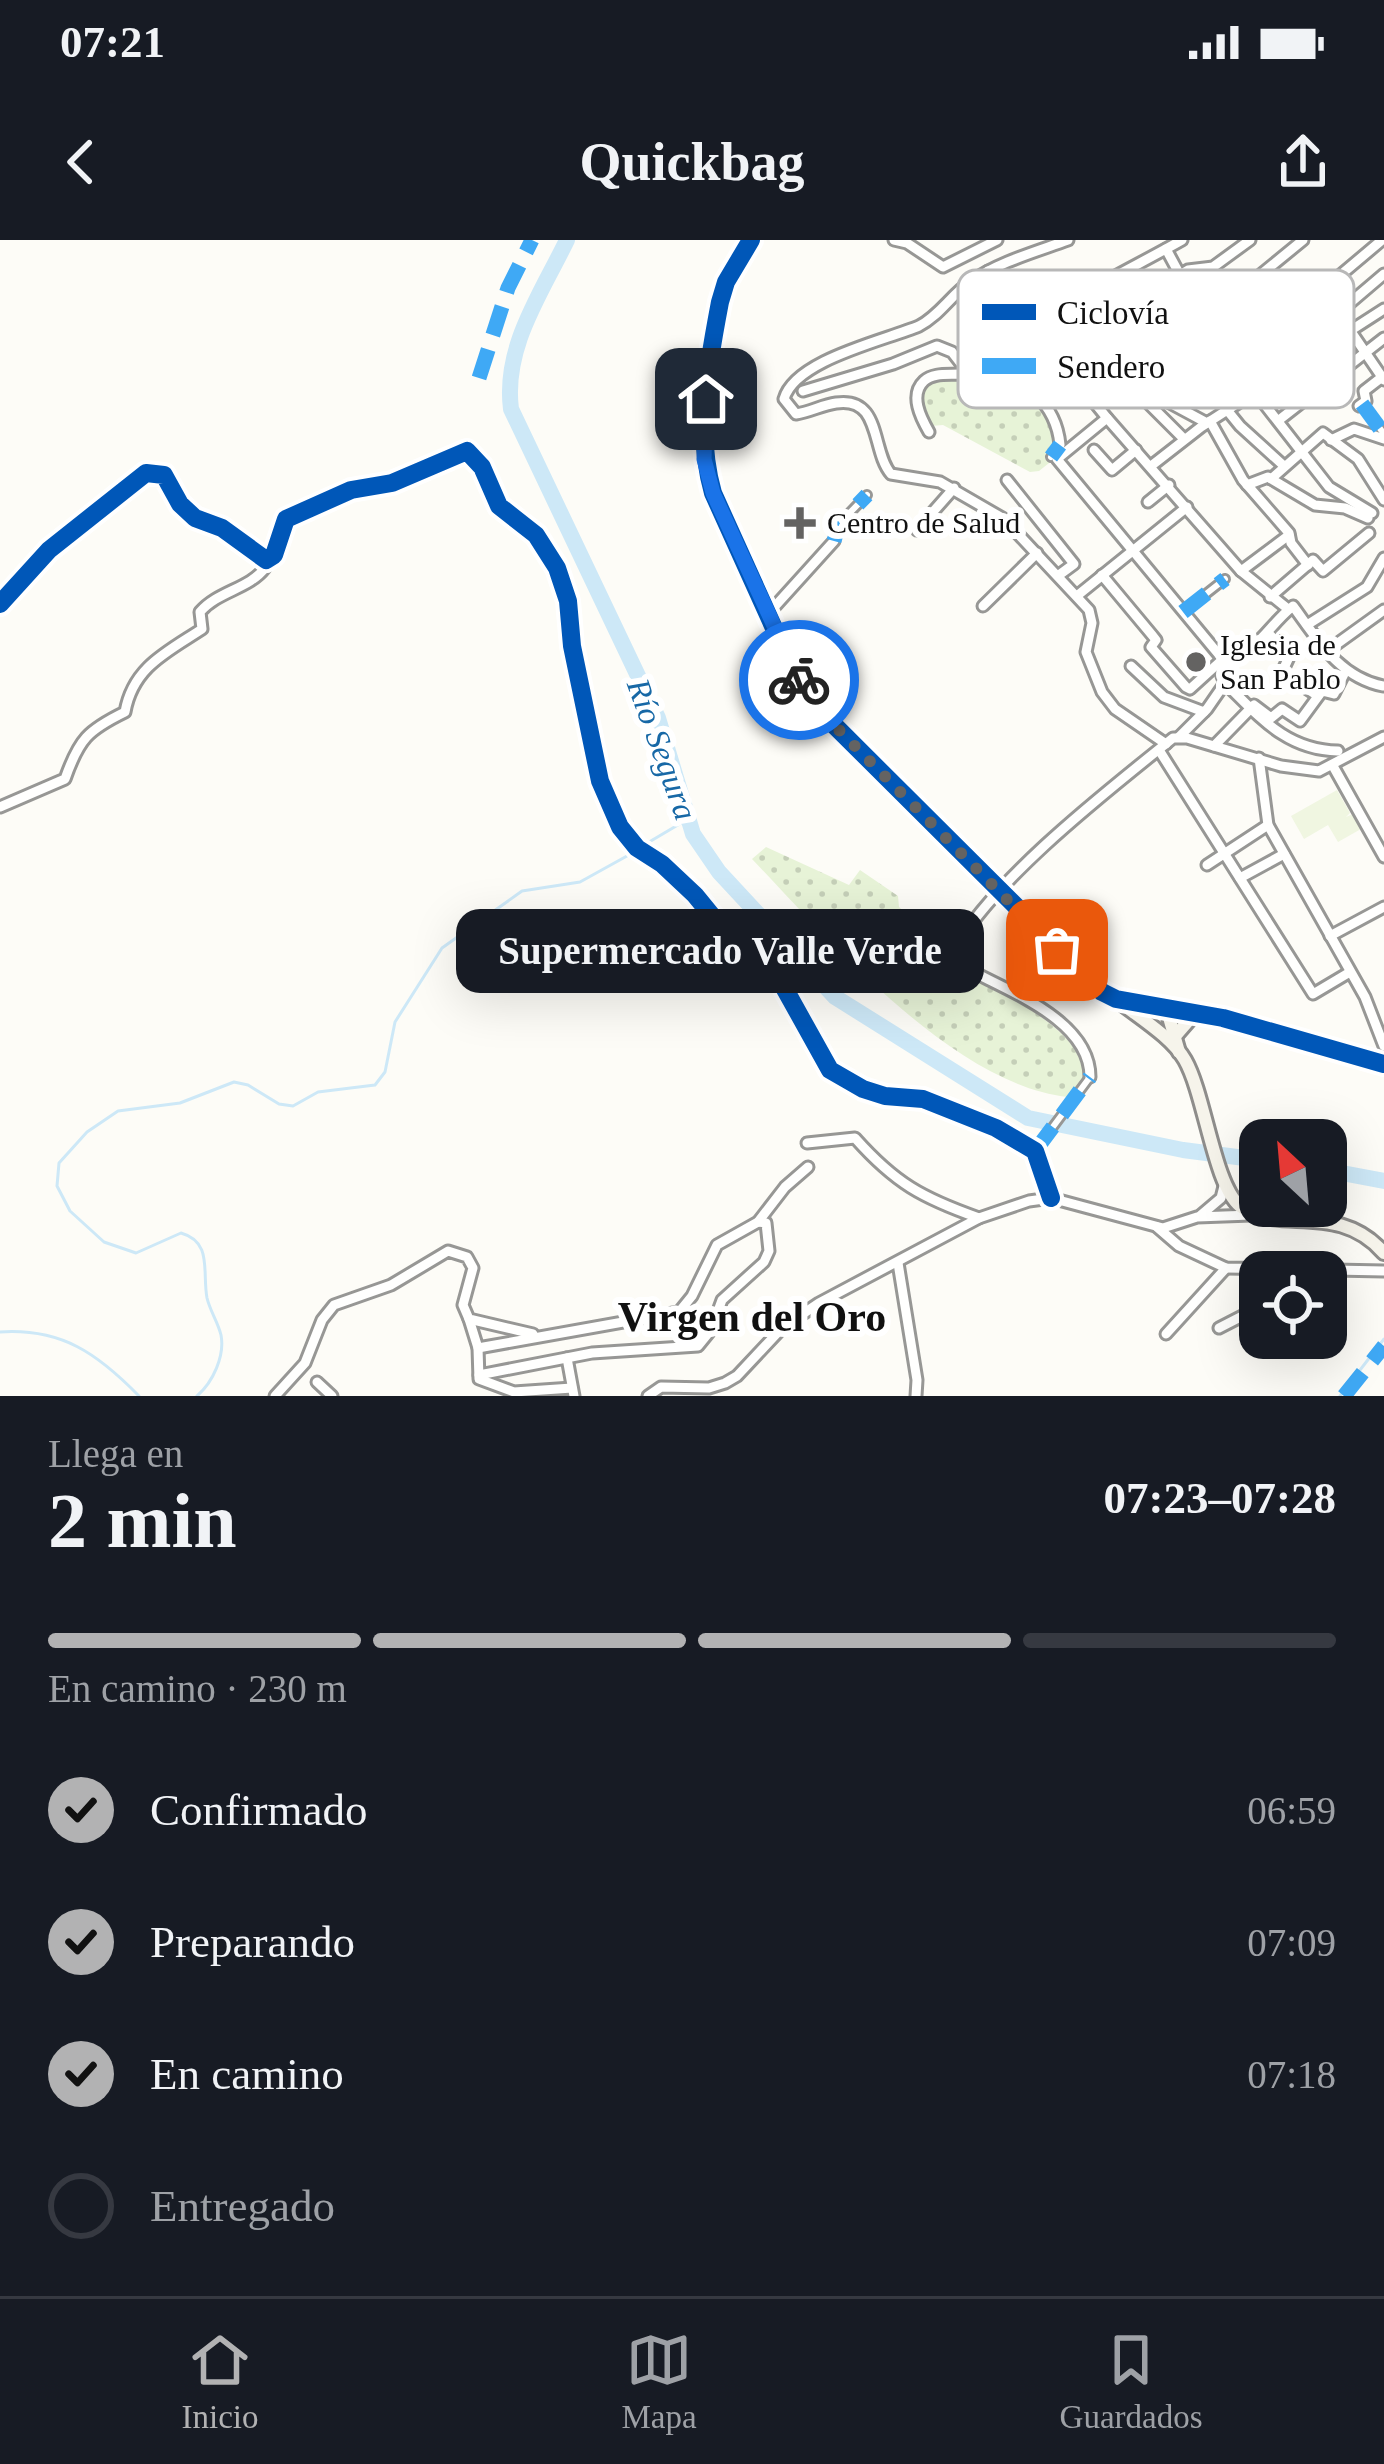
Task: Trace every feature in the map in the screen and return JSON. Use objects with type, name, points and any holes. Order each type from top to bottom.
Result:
[{"type":"main road","points":[[1116,999],[1171,1037]]},
{"type":"main road","points":[[1166,1007],[1171,1037],[1201,1100],[1225,1182],[1239,1204]]},
{"type":"main road","points":[[1171,1037],[1196,1012]]},
{"type":"main road","points":[[1344,1227],[1369,1236],[1384,1253]]},
{"type":"street","points":[[751,240],[720,302],[703,443],[713,493],[792,668],[822,712],[1095,986],[1116,999],[1196,1012],[1384,1064]]},
{"type":"street","points":[[894,240],[908,243],[943,267],[997,240]]},
{"type":"street","points":[[991,270],[1068,240]]},
{"type":"street","points":[[1123,270],[1162,246],[1182,240]]},
{"type":"street","points":[[1201,270],[1213,267],[1250,240]]},
{"type":"street","points":[[1266,270],[1303,240]]},
{"type":"street","points":[[1349,270],[1382,240]]},
{"type":"street","points":[[1354,300],[1384,274]]},
{"type":"street","points":[[958,292],[930,320],[812,367],[789,385],[784,399],[788,409],[796,414],[838,403],[860,407],[871,417],[885,468],[891,474],[954,488],[1004,518],[1089,610],[1092,623],[1086,652],[1102,692],[1115,709],[1162,747],[1313,994],[1351,972]]},
{"type":"street","points":[[1354,329],[1384,309]]},
{"type":"street","points":[[1354,362],[1384,338]]},
{"type":"street","points":[[1354,339],[1383,378],[1364,392],[1366,401],[1361,405],[1384,436]]},
{"type":"street","points":[[803,391],[937,346],[958,359]]},
{"type":"street","points":[[929,432],[917,392],[923,382],[938,375],[958,374]]},
{"type":"street","points":[[1045,408],[1058,426],[1060,445],[1054,458]]},
{"type":"street","points":[[1099,408],[1241,571],[1270,597],[1291,608],[1346,670],[1378,685],[1384,675]]},
{"type":"street","points":[[1153,408],[1184,439]]},
{"type":"street","points":[[1182,408],[1208,422],[1247,485],[1308,565]]},
{"type":"street","points":[[1151,466],[1231,408]]},
{"type":"street","points":[[1269,408],[1329,487],[1370,516]]},
{"type":"street","points":[[1279,420],[1294,408]]},
{"type":"street","points":[[1228,410],[1285,466]]},
{"type":"street","points":[[1054,458],[1107,418]]},
{"type":"street","points":[[1271,479],[1302,449],[1327,437],[1354,429],[1384,436]]},
{"type":"street","points":[[1307,625],[1366,587],[1384,556],[1369,533],[1370,516],[1384,502],[1358,459],[1327,437]]},
{"type":"street","points":[[1094,449],[1112,470],[1136,450]]},
{"type":"street","points":[[0,604],[50,550],[146,473],[164,475],[180,504],[195,518],[222,528],[266,560],[274,555],[286,519],[351,490],[416,475],[467,451],[499,506],[536,535],[557,568],[568,601],[572,646],[600,781],[620,827],[638,849],[695,895],[735,944],[762,961],[794,1002],[830,1070],[862,1089],[951,1108],[1038,1147]]},
{"type":"street","points":[[1054,458],[1224,661],[1225,682],[1296,745],[1338,751]]},
{"type":"street","points":[[1247,485],[1259,477],[1271,479],[1315,506],[1370,516]]},
{"type":"street","points":[[1007,480],[1074,564],[1059,575]]},
{"type":"street","points":[[1148,502],[1169,485]]},
{"type":"street","points":[[917,530],[954,488]]},
{"type":"street","points":[[768,614],[835,541],[838,524],[867,495]]},
{"type":"street","points":[[1078,595],[1187,507]]},
{"type":"street","points":[[1270,597],[1313,560],[1323,571],[1369,533]]},
{"type":"street","points":[[1241,571],[1289,535]]},
{"type":"street","points":[[983,606],[1037,553]]},
{"type":"street","points":[[0,806],[65,779],[74,752],[90,729],[125,712],[129,688],[146,666],[202,629],[200,612],[210,601],[258,577],[265,568],[258,557]]},
{"type":"street","points":[[1102,575],[1156,640],[1151,647],[1190,689],[1224,661],[1250,651],[1291,608]]},
{"type":"street","points":[[1183,612],[1225,579]]},
{"type":"street","points":[[1327,651],[1384,610]]},
{"type":"street","points":[[1269,634],[1290,656],[1283,670],[1286,675],[1318,696]]},
{"type":"street","points":[[1131,666],[1164,697],[1204,712]]},
{"type":"street","points":[[1214,746],[1250,706],[1271,718],[1282,710],[1300,721],[1322,691],[1334,694],[1346,670]]},
{"type":"street","points":[[1038,1147],[1090,1077],[1087,1061],[1068,1029],[962,966],[954,950],[970,922],[999,893],[1060,834],[1179,737],[1225,682]]},
{"type":"street","points":[[1179,737],[1319,771],[1384,737]]},
{"type":"street","points":[[1259,758],[1268,825],[1351,972],[1384,1046]]},
{"type":"street","points":[[1334,766],[1384,856]]},
{"type":"street","points":[[1207,865],[1268,825]]},
{"type":"street","points":[[1240,878],[1284,854]]},
{"type":"street","points":[[1330,936],[1384,907]]},
{"type":"street","points":[[807,1143],[855,1138],[890,1176],[940,1204],[979,1217]]},
{"type":"street","points":[[1038,1147],[1051,1198]]},
{"type":"street","points":[[478,1348],[679,1312],[717,1245],[758,1222],[785,1186],[808,1167]]},
{"type":"street","points":[[1197,1217],[1221,1198],[1225,1182]]},
{"type":"street","points":[[648,1396],[661,1387],[709,1388],[737,1376],[782,1328],[849,1286],[979,1217],[1051,1198],[1163,1228],[1197,1217],[1239,1216]]},
{"type":"street","points":[[479,1377],[567,1358],[698,1346],[722,1300],[764,1262],[769,1234],[766,1223],[758,1222]]},
{"type":"street","points":[[1157,1227],[1179,1246],[1226,1268],[1239,1269]]},
{"type":"street","points":[[275,1396],[305,1363],[322,1319],[334,1305],[391,1285],[448,1251],[467,1257],[473,1268],[463,1305],[478,1348],[479,1377]]},
{"type":"street","points":[[898,1263],[916,1396]]},
{"type":"street","points":[[1166,1334],[1226,1268]]},
{"type":"street","points":[[1347,1271],[1384,1271]]},
{"type":"street","points":[[469,1318],[538,1335]]},
{"type":"street","points":[[1220,1328],[1239,1318]]},
{"type":"street","points":[[479,1377],[514,1392],[573,1392],[567,1358]]},
{"type":"street","points":[[316,1382],[332,1396]]},
{"type":"green space","points":[[958,379],[958,408],[1041,408],[1063,452],[1039,471],[1030,472],[943,425],[931,426],[920,399],[928,381]]},
{"type":"green space","points":[[1337,790],[1350,813],[1346,817],[1353,814],[1361,829],[1338,842],[1328,825],[1304,839],[1291,816]]},
{"type":"green space","points":[[766,847],[849,885],[860,870],[898,896],[899,907],[935,939],[934,929],[947,917],[960,925],[948,951],[954,966],[1052,1025],[1080,1057],[1086,1074],[1068,1097],[1024,1086],[981,1066],[937,1037],[855,966],[752,859]]},
{"type":"waterway","name":"Río Segura","points":[[567,240],[518,343],[511,409],[658,718],[693,834],[719,872],[835,997],[1028,1118],[1239,1157]]},
{"type":"waterway","points":[[644,845],[688,819]]},
{"type":"waterway","points":[[197,1396],[216,1368],[222,1343],[207,1298],[198,1243],[181,1233],[136,1253],[104,1242],[70,1211],[57,1186],[59,1163],[87,1132],[118,1111],[180,1103],[234,1082],[293,1106],[318,1092],[375,1085],[385,1072],[395,1022],[442,948],[522,891],[580,882],[636,851]]},
{"type":"waterway","name":"Río Segura","points":[[1347,1174],[1384,1181]]},
{"type":"waterway","points":[[0,1332],[60,1339],[93,1356],[139,1396]]},
{"type":"waterway","points":[[1340,1396],[1384,1339]]},
{"type":"marked path","points":[[479,378],[508,288],[532,240]]},
{"type":"marked path","points":[[1362,404],[1384,434]]},
{"type":"marked path","points":[[1051,457],[1060,445]]},
{"type":"marked path","points":[[834,541],[839,524],[867,495]]},
{"type":"marked path","points":[[1183,612],[1225,579]]},
{"type":"marked path","points":[[1035,1151],[1090,1077]]},
{"type":"marked path","points":[[1344,1396],[1384,1346]]},
{"type":"cycle path","points":[[751,240],[726,282],[711,350],[705,398],[708,470],[713,493],[792,668],[834,725],[1102,992],[1116,999],[1223,1018],[1384,1064]]},
{"type":"cycle path","points":[[0,604],[49,550],[146,473],[164,475],[180,504],[195,518],[222,528],[266,560],[274,555],[286,519],[351,490],[392,483],[467,451],[482,467],[499,506],[536,535],[557,568],[568,601],[572,646],[600,781],[620,827],[637,848],[695,895],[735,944],[754,954],[781,982],[830,1070],[863,1089],[923,1099],[996,1128],[1035,1151],[1051,1198]]},
{"type":"way so far","points":[[799,680],[834,725],[1057,950]]},
{"type":"place","name":"Centro de Salud","points":[[800,523]]},
{"type":"place","name":"Iglesia de San Pablo","points":[[1196,662]]},
{"type":"place","name":"Supermercado Valle Verde","points":[[1057,950]]},
{"type":"district","name":"Virgen del Oro","points":[[752,1316]]},
{"type":"route","points":[[706,399],[704,459],[713,493],[799,680]]}]
